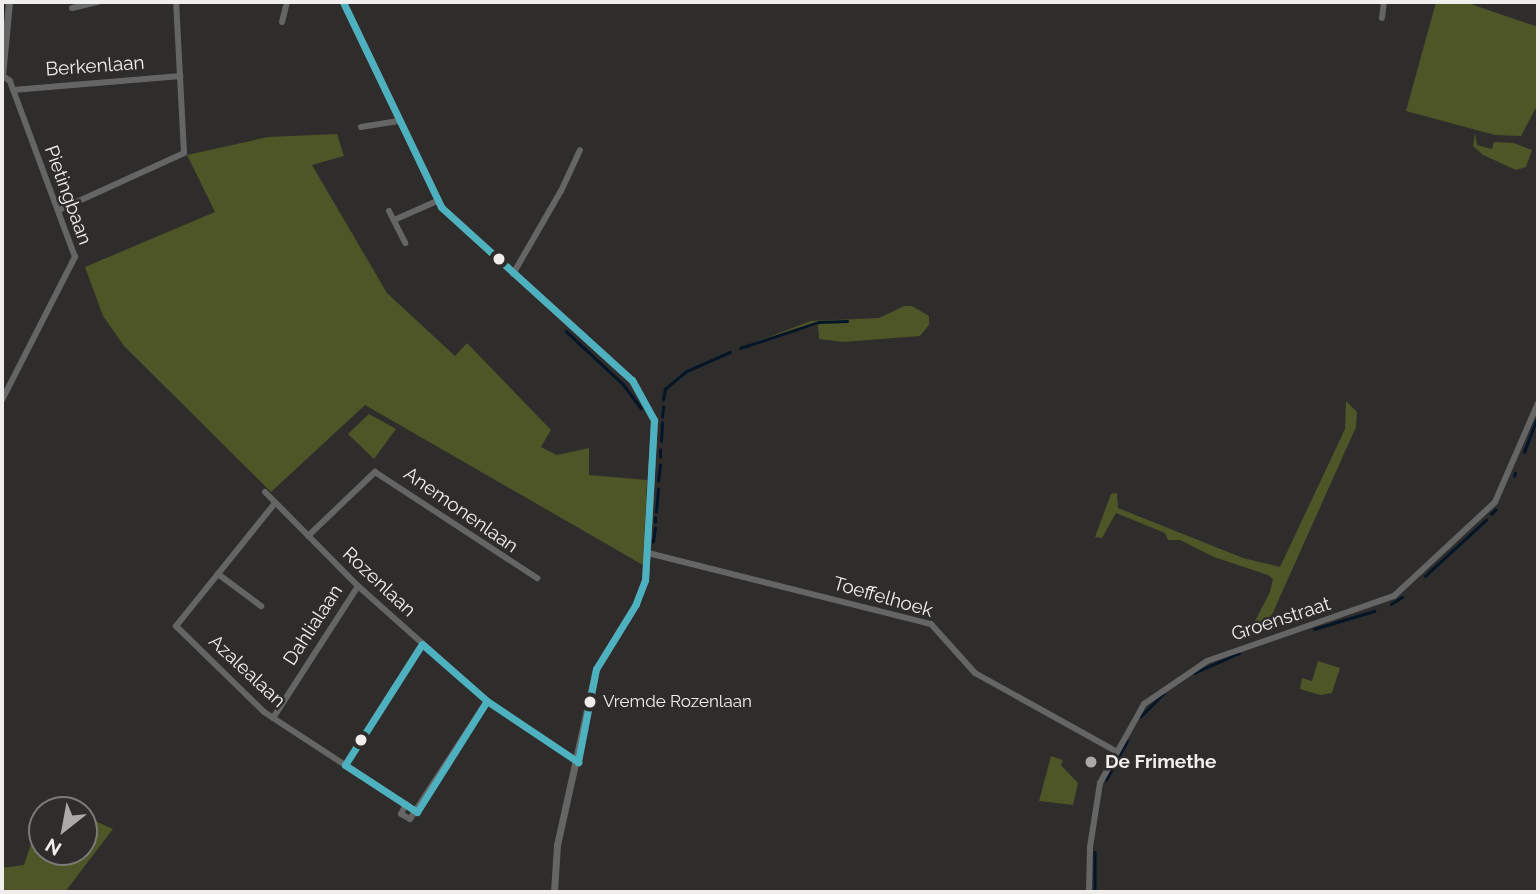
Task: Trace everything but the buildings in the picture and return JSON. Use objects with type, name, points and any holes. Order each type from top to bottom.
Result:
[{"type":"street","points":[[2,76],[9,2]]},
{"type":"street","points":[[72,8],[98,2]]},
{"type":"street","points":[[59,210],[184,153],[176,2]]},
{"type":"street","points":[[282,22],[288,2]]},
{"type":"street","points":[[343,2],[437,201],[453,223],[632,380],[649,406],[656,435],[648,553],[642,593],[596,669],[578,762],[557,845],[554,892]]},
{"type":"street","points":[[1382,18],[1384,2]]},
{"type":"street","name":"Pietingbaan","points":[[2,76],[13,90],[75,257],[2,400]]},
{"type":"street","name":"Berkenlaan","points":[[13,90],[180,76]]},
{"type":"street","points":[[361,127],[399,121]]},
{"type":"street","points":[[512,276],[561,191],[580,150]]},
{"type":"street","points":[[394,220],[437,201]]},
{"type":"street","points":[[389,211],[405,243]]},
{"type":"street","name":"Groenstraat","points":[[1089,892],[1095,802],[1116,751],[1144,704],[1189,671],[1269,638],[1378,606],[1403,589],[1495,502],[1538,404]]},
{"type":"street","name":"Anemonenlaan","points":[[308,536],[371,474],[379,473],[537,578]]},
{"type":"street","name":"Rozenlaan","points":[[265,492],[358,586],[487,701],[578,762]]},
{"type":"street","points":[[261,607],[218,574],[275,503]]},
{"type":"street","name":"Toeffelhoek","points":[[648,553],[931,624],[975,673],[1116,751]]},
{"type":"street","name":"Azalealaan","points":[[218,574],[176,626],[273,718],[406,804],[401,814],[410,819],[487,701]]},
{"type":"street","name":"Dahlialaan","points":[[273,718],[358,586]]},
{"type":"street","points":[[345,765],[422,644]]},
{"type":"green space","points":[[1436,2],[1465,2],[1538,27],[1538,104],[1521,136],[1495,135],[1406,111]]},
{"type":"green space","points":[[1475,133],[1477,145],[1492,149],[1494,142],[1514,143],[1532,150],[1526,167],[1516,170],[1483,155],[1473,146]]},
{"type":"green space","points":[[337,134],[344,156],[312,165],[387,293],[455,356],[467,343],[551,430],[541,447],[557,455],[589,448],[589,475],[647,480],[643,565],[365,405],[271,492],[124,346],[103,316],[85,267],[215,212],[187,155],[268,137]]},
{"type":"green space","points":[[904,306],[912,306],[929,316],[929,325],[920,336],[843,342],[819,339],[818,325],[737,349],[811,321],[879,318]]},
{"type":"green space","points":[[1346,401],[1357,412],[1356,427],[1266,628],[1253,625],[1270,592],[1273,579],[1268,575],[1214,557],[1180,540],[1168,540],[1165,533],[1116,513],[1102,538],[1095,537],[1111,494],[1117,493],[1118,508],[1243,558],[1280,567],[1345,429]]},
{"type":"green space","points":[[369,414],[396,429],[374,459],[348,434]]},
{"type":"green space","points":[[1318,661],[1340,668],[1332,693],[1320,695],[1300,689],[1302,678],[1312,681]]},
{"type":"green space","points":[[1051,756],[1063,760],[1061,765],[1078,783],[1073,805],[1039,801]]},
{"type":"green space","points":[[98,822],[113,829],[98,849]]},
{"type":"green space","points":[[28,853],[28,866],[85,866],[65,892],[2,892],[2,868],[24,865]]},
{"type":"waterway","points":[[740,348],[819,322],[847,321]]},
{"type":"waterway","points":[[566,331],[623,384],[641,408]]},
{"type":"waterway","points":[[663,400],[665,389],[685,372],[730,352]]},
{"type":"waterway","points":[[662,417],[663,407]]},
{"type":"waterway","points":[[1524,452],[1538,416]]},
{"type":"waterway","points":[[661,441],[662,423]]},
{"type":"waterway","points":[[660,450],[660,457]]},
{"type":"waterway","points":[[658,481],[660,465]]},
{"type":"waterway","points":[[656,512],[658,489]]},
{"type":"waterway","points":[[1491,514],[1495,510]]},
{"type":"waterway","points":[[1425,576],[1486,520]]},
{"type":"waterway","points":[[653,542],[655,528]]},
{"type":"waterway","points":[[1391,604],[1402,597]]},
{"type":"waterway","points":[[1314,629],[1374,611]]},
{"type":"waterway","points":[[1194,673],[1239,653]]},
{"type":"waterway","points":[[1140,717],[1163,694]]},
{"type":"waterway","points":[[1106,780],[1127,741]]},
{"type":"waterway","points":[[1095,852],[1095,892]]},
{"type":"transit line","points":[[343,2],[441,207],[632,380],[654,420],[645,580],[636,604],[596,669],[578,762]]},
{"type":"transit line","points":[[422,644],[487,701],[578,762]]},
{"type":"transit line","points":[[345,765],[422,644]]},
{"type":"transit line","points":[[417,812],[487,701]]},
{"type":"transit line","points":[[345,765],[417,812]]},
{"type":"place","name":"Vremde Rozenlaan","points":[[590,702]]},
{"type":"place","name":"De Frimethe","points":[[1091,762]]}]
